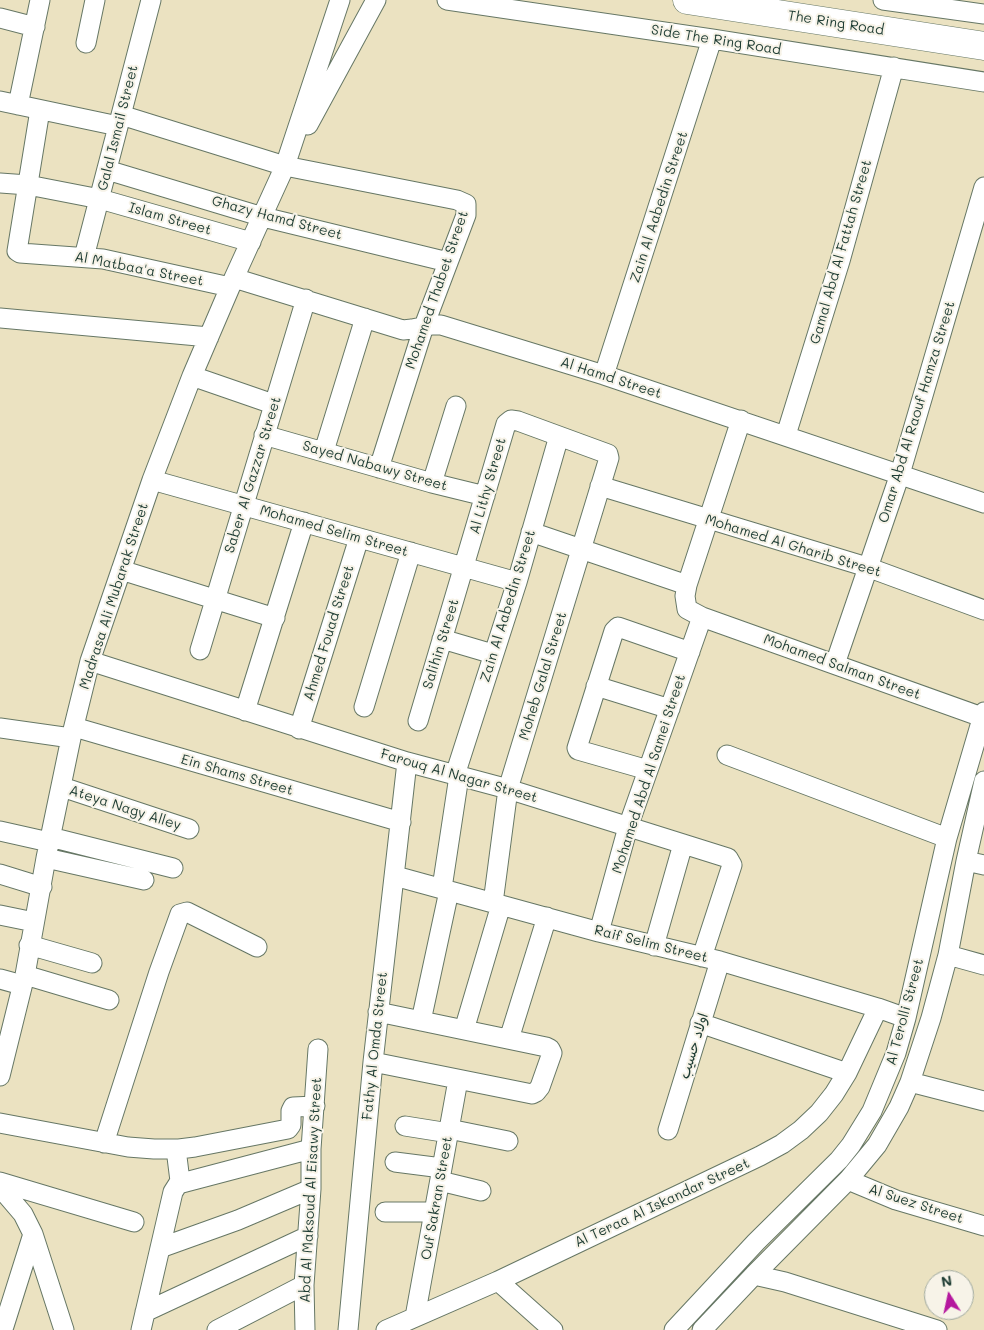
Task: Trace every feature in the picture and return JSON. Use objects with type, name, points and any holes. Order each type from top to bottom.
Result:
[{"type":"highway","name":"The Ring Road","points":[[687,0],[984,46]]},
{"type":"street","points":[[40,0],[35,27],[9,103],[40,110],[120,121],[285,166]]},
{"type":"street","points":[[86,42],[96,0]]},
{"type":"street","name":"Galal Ismail Street","points":[[84,257],[151,0]]},
{"type":"street","name":"Madrasa Ali Mubarak Street","points":[[0,1076],[24,980],[72,733],[90,661],[152,480],[192,376],[285,166],[340,0]]},
{"type":"street","name":"Madrasa Ali Mubarak Street","points":[[285,166],[376,0]]},
{"type":"street","name":"Side The Ring Road","points":[[447,0],[984,82]]},
{"type":"street","points":[[883,0],[984,14]]},
{"type":"street","points":[[0,18],[35,27]]},
{"type":"street","name":"Zain Al Aabedin Street","points":[[604,375],[712,39]]},
{"type":"street","name":"Gamal Abd Al Fattah Street","points":[[786,435],[840,260],[894,67]]},
{"type":"street","points":[[28,186],[40,110]]},
{"type":"street","name":"Mohamed Thabet Street","points":[[285,166],[463,201],[467,207],[466,215],[424,326],[379,468]]},
{"type":"street","name":"Ghazy Hamd Street","points":[[107,170],[263,217],[448,262]]},
{"type":"street","name":"Islam Street","points":[[0,183],[100,199],[252,242]]},
{"type":"street","name":"Al Matbaa'a Street","points":[[28,186],[17,251],[84,257],[232,282]]},
{"type":"street","name":"Omar Abd Al Raouf Hamza Street","points":[[835,664],[900,474],[984,187]]},
{"type":"street","name":"Al Hamd Street","points":[[232,282],[306,299],[403,330],[441,325],[604,375],[984,503]]},
{"type":"street","name":"Saber Al Gazzar Street","points":[[200,650],[306,299]]},
{"type":"street","points":[[0,318],[209,337]]},
{"type":"street","points":[[324,451],[365,318]]},
{"type":"street","points":[[192,376],[274,404]]},
{"type":"street","points":[[432,483],[456,406]]},
{"type":"street","points":[[702,617],[687,609],[685,596],[687,585],[741,420]]},
{"type":"street","name":"Al Lithy Street","points":[[465,567],[508,421],[518,422],[608,454]]},
{"type":"street","name":"Sayed Nabawy Street","points":[[264,435],[432,483],[485,496]]},
{"type":"street","name":"Zain Al Aabedin Street","points":[[421,1021],[446,889],[457,776],[493,654],[517,582],[559,436]]},
{"type":"street","name":"Moheb Galal Street","points":[[464,1030],[497,904],[508,789],[582,549],[609,458],[608,454]]},
{"type":"street","name":"Mohamed Selim Street","points":[[152,480],[517,582]]},
{"type":"street","name":"Mohamed Al Gharib Street","points":[[600,486],[867,567],[984,610]]},
{"type":"street","points":[[245,711],[304,522]]},
{"type":"street","points":[[531,532],[687,585]]},
{"type":"street","name":"Ahmed Fouad Street","points":[[300,729],[359,538]]},
{"type":"street","points":[[364,707],[412,552]]},
{"type":"street","name":"Salihin Street","points":[[418,721],[465,567]]},
{"type":"street","points":[[121,570],[275,618]]},
{"type":"street","name":"Mohamed Salman Street","points":[[702,617],[983,714]]},
{"type":"street","name":"Mohamed Abd Al Samei Street","points":[[599,932],[628,827],[702,617]]},
{"type":"street","points":[[648,770],[578,750],[577,748],[614,631],[618,627],[690,652]]},
{"type":"street","points":[[442,639],[493,654]]},
{"type":"street","name":"Farouq Al Nagar Street","points":[[90,661],[407,762],[508,789],[725,856],[730,859],[732,865],[711,959]]},
{"type":"street","points":[[596,686],[670,709]]},
{"type":"street","name":"Al Terolli Street","points":[[674,1330],[756,1242],[839,1160],[867,1119],[896,1053],[948,838],[983,714]]},
{"type":"street","name":"Ein Shams Street","points":[[0,728],[72,733],[401,822]]},
{"type":"street","points":[[726,755],[948,838]]},
{"type":"street","name":"Fathy Al Omda Street","points":[[348,1330],[378,1012],[407,762]]},
{"type":"street","name":"Al Terolli Street","points":[[702,1330],[848,1180],[877,1145],[899,1107],[910,1082],[931,1018],[948,955],[958,905],[975,863],[984,782]]},
{"type":"street","name":"Ateya Nagy Alley","points":[[62,787],[189,829]]},
{"type":"street","points":[[0,831],[49,845],[144,880]]},
{"type":"street","points":[[654,946],[684,844]]},
{"type":"street","points":[[49,845],[174,868]]},
{"type":"street","points":[[0,874],[42,887]]},
{"type":"street","name":"Raif Selim Street","points":[[395,876],[599,932],[711,959],[906,1018]]},
{"type":"street","points":[[934,896],[958,905]]},
{"type":"street","points":[[104,1143],[159,972],[180,914],[186,912],[257,947]]},
{"type":"street","points":[[0,915],[34,922]]},
{"type":"street","points":[[509,1040],[547,917]]},
{"type":"street","points":[[30,945],[92,963]]},
{"type":"street","points":[[948,955],[984,965]]},
{"type":"street","name":"اولاد حسيب","points":[[668,1130],[700,1023],[711,959]]},
{"type":"street","points":[[0,979],[24,980],[109,1000]]},
{"type":"street","name":"Al Teraa Al Iskandar Street","points":[[386,1330],[498,1281],[782,1144],[819,1113],[834,1094],[847,1073],[878,1008]]},
{"type":"street","points":[[373,1062],[528,1094],[536,1092],[540,1087],[551,1051],[546,1047],[378,1012]]},
{"type":"street","points":[[700,1023],[847,1073]]},
{"type":"street","name":"Abd Al Maksoud Al Eisawy Street","points":[[305,1330],[304,1285],[318,1049]]},
{"type":"street","name":"Ouf Sakran Street","points":[[416,1317],[458,1080]]},
{"type":"street","points":[[910,1082],[984,1101]]},
{"type":"street","points":[[0,1123],[104,1143],[154,1149],[176,1149],[287,1129],[291,1125],[293,1107],[316,1106]]},
{"type":"street","points":[[405,1126],[508,1141]]},
{"type":"street","points":[[141,1330],[174,1189],[180,1178],[176,1149]]},
{"type":"street","points":[[178,1184],[312,1149]]},
{"type":"street","points":[[395,1162],[441,1174],[481,1191]]},
{"type":"street","name":"Al Suez Street","points":[[848,1180],[896,1200],[984,1226]]},
{"type":"street","points":[[0,1182],[134,1222]]},
{"type":"street","points":[[0,1187],[23,1214],[33,1234],[64,1330]]},
{"type":"street","points":[[160,1248],[238,1220],[311,1189]]},
{"type":"street","points":[[385,1212],[434,1212]]},
{"type":"street","points":[[4,1326],[33,1234]]},
{"type":"street","points":[[145,1312],[308,1236]]},
{"type":"street","points":[[754,1275],[785,1282],[937,1330]]},
{"type":"street","points":[[498,1281],[553,1330]]},
{"type":"street","points":[[217,1330],[304,1285]]}]
